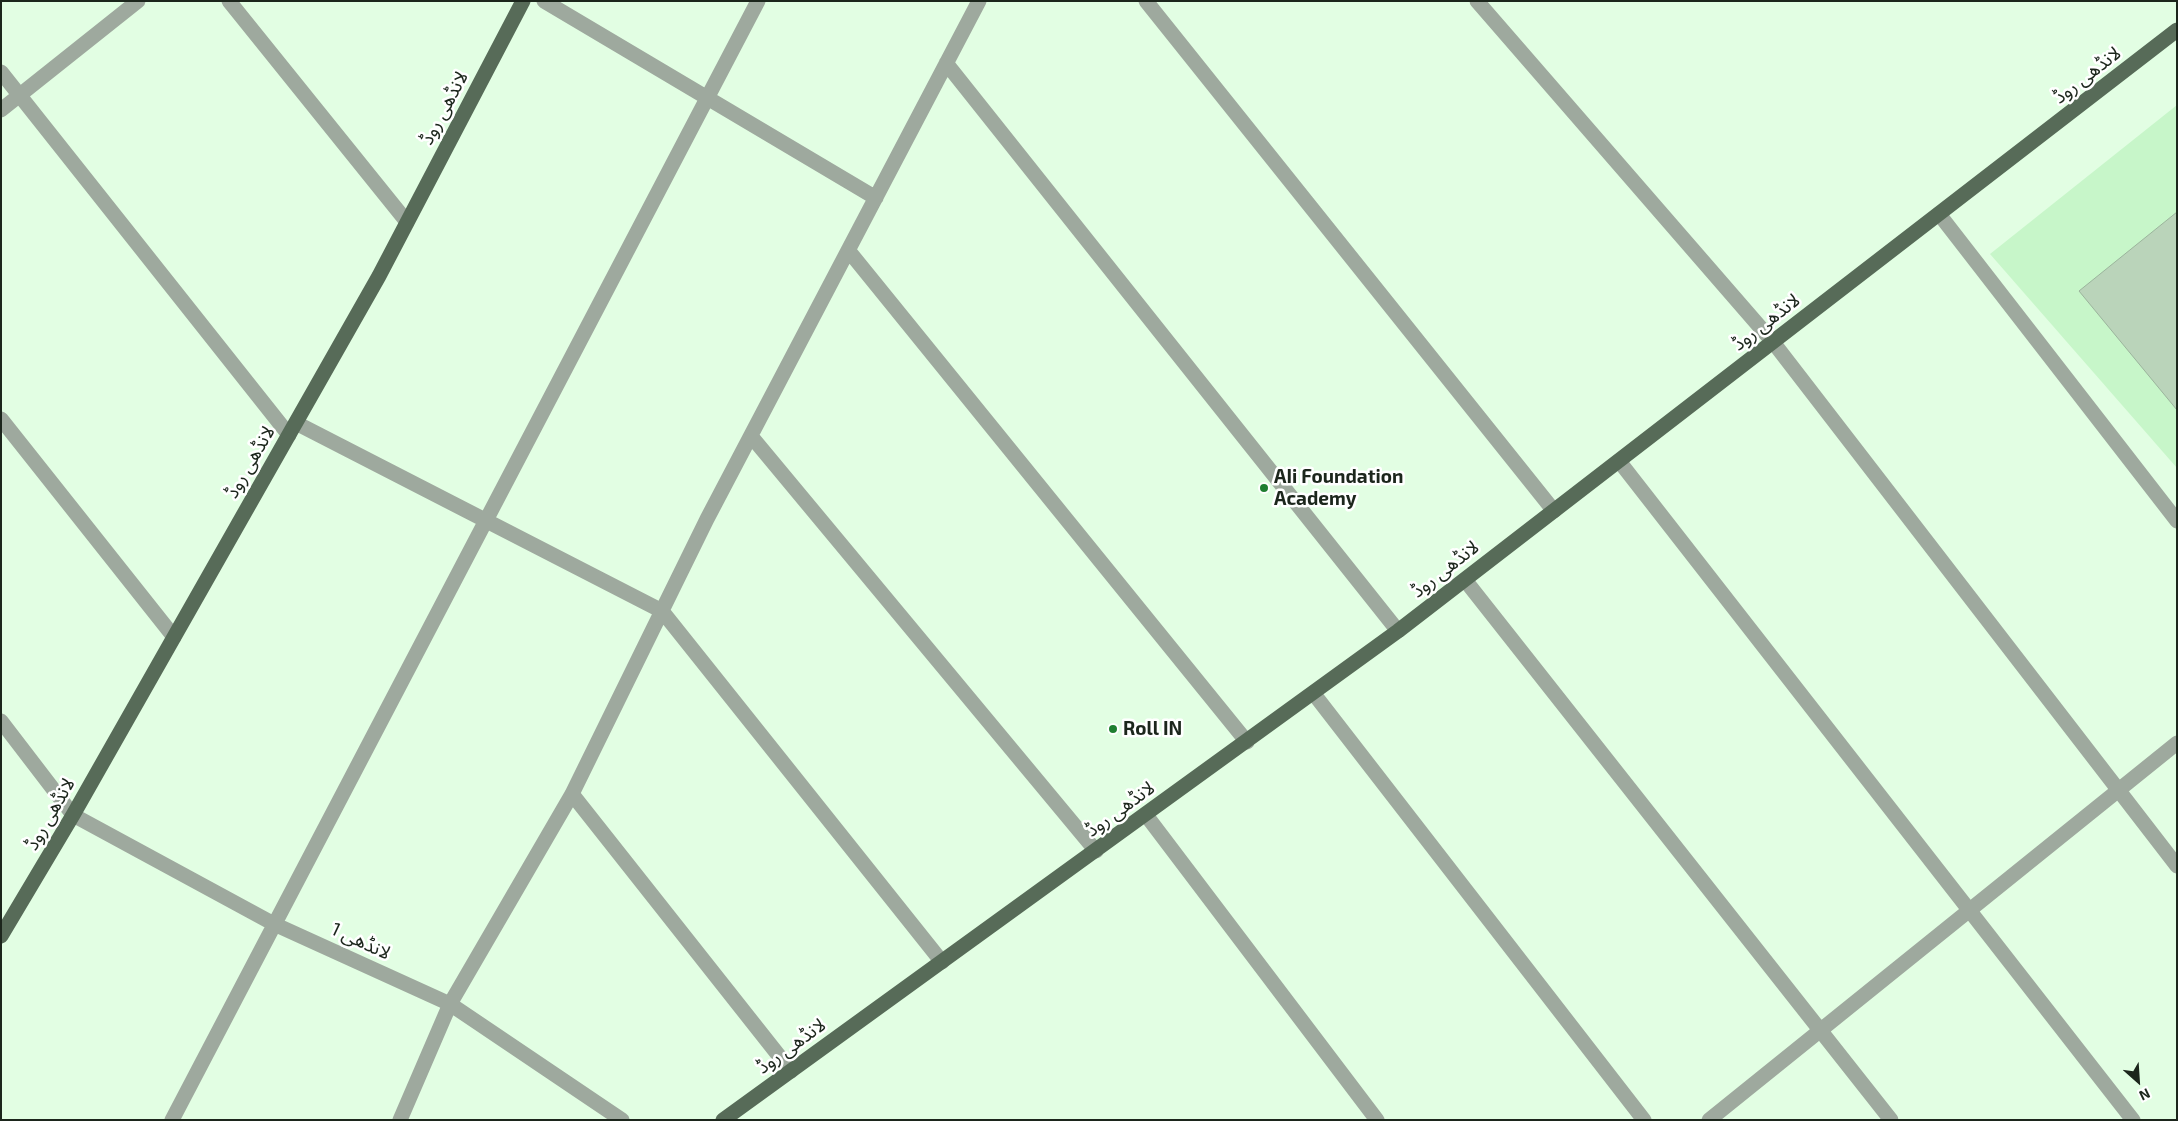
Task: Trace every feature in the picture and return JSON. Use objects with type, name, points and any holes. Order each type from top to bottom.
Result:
[{"type":"main road","name":"لانڈھی روڈ","points":[[1,936],[73,815],[292,429],[407,222],[523,1]]},
{"type":"main road","name":"لانڈھی روڈ","points":[[723,1120],[1314,694],[1554,512],[2177,30]]},
{"type":"street","points":[[1,110],[138,1]]},
{"type":"street","points":[[229,1],[407,222]]},
{"type":"street","points":[[544,1],[876,198]]},
{"type":"street","points":[[172,1120],[758,1]]},
{"type":"street","points":[[400,1120],[450,1004],[572,794],[751,436],[979,1]]},
{"type":"street","points":[[1146,1],[1554,512]]},
{"type":"street","points":[[1477,1],[1773,342],[2177,866]]},
{"type":"street","points":[[946,63],[1398,631]]},
{"type":"street","points":[[1,72],[292,429],[486,520],[662,611],[942,962]]},
{"type":"street","points":[[1939,214],[2177,521]]},
{"type":"street","points":[[848,250],[1247,742]]},
{"type":"street","points":[[1,419],[174,637]]},
{"type":"street","points":[[751,436],[1096,851]]},
{"type":"street","points":[[1619,460],[2133,1120]]},
{"type":"street","points":[[1464,580],[1821,1029],[1891,1120]]},
{"type":"street","points":[[1314,694],[1644,1120]]},
{"type":"street","points":[[1,721],[73,815]]},
{"type":"street","points":[[1709,1120],[2177,743]]},
{"type":"street","points":[[572,794],[792,1071]]},
{"type":"street","name":"لانڈھی 1","points":[[73,815],[274,924],[450,1004],[622,1120]]},
{"type":"street","points":[[1146,815],[1377,1120]]},
{"type":"green space","points":[[2177,105],[2177,468],[1990,254]]},
{"type":"building","points":[[2177,212],[2177,410],[2079,291]]},
{"type":"place","name":"AIi Foundation Academy","points":[[1264,488]]},
{"type":"place","name":"Roll IN","points":[[1113,729]]}]
